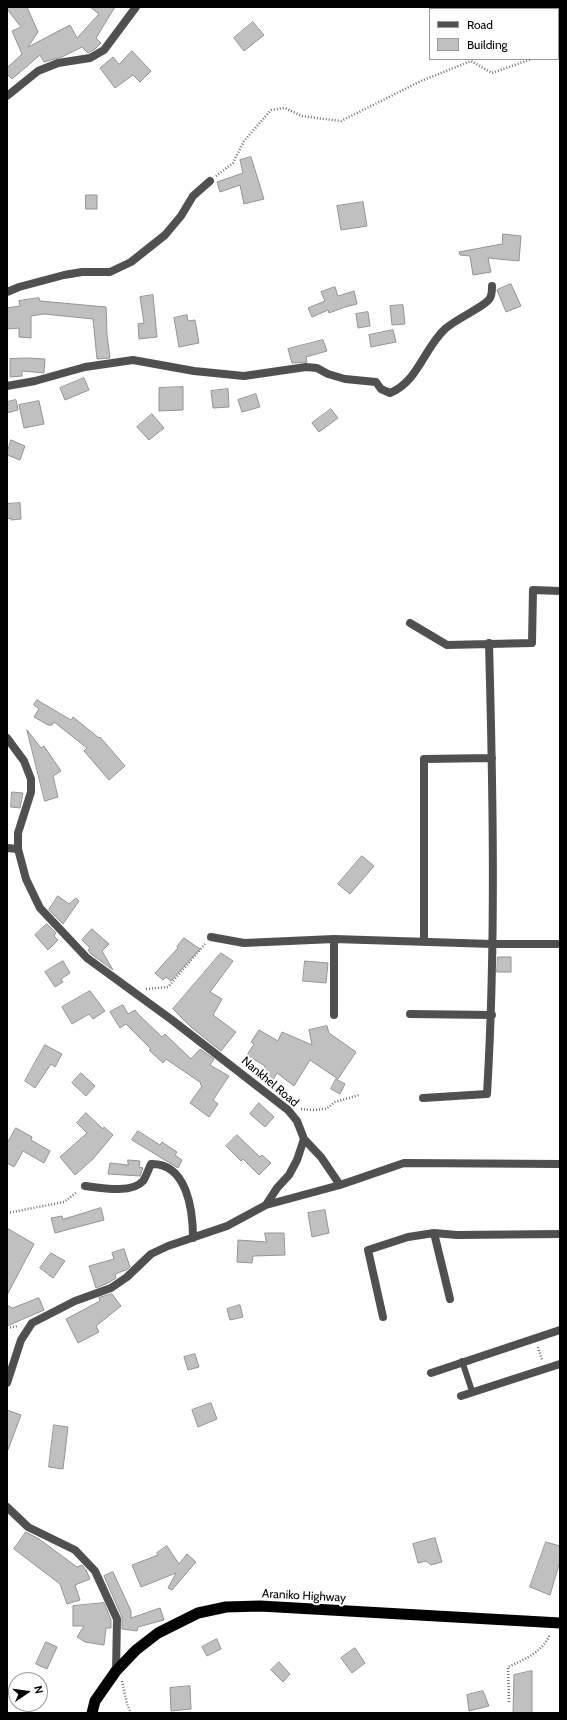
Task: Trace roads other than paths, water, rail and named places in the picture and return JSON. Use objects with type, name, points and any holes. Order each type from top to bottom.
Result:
[{"type":"highway","name":"Araniko Highway","points":[[92,1713],[95,1701],[116,1670],[136,1650],[158,1633],[198,1613],[226,1607],[260,1606],[558,1623]]},
{"type":"street","points":[[7,96],[38,71],[58,63],[90,58],[104,50],[136,7]]},
{"type":"street","points":[[7,292],[19,287],[64,275],[82,272],[110,272],[131,262],[165,235],[181,216],[194,196],[210,181]]},
{"type":"street","points":[[7,386],[35,382],[85,368],[133,360],[194,371],[244,376],[306,367],[317,368],[328,374],[345,379],[376,382],[384,392],[390,393],[397,390],[410,378],[436,338],[444,329],[452,322],[486,303],[491,298],[492,286]]},
{"type":"street","points":[[410,623],[447,645],[532,643],[533,590],[560,591]]},
{"type":"street","points":[[423,1098],[487,1094],[492,1016],[492,758],[489,643]]},
{"type":"street","name":"Nankhel Road","points":[[7,738],[24,761],[31,779],[31,792],[18,833],[18,849],[26,879],[40,908],[88,958],[172,1020],[288,1110],[297,1121],[304,1139]]},
{"type":"street","points":[[424,942],[424,759],[492,758]]},
{"type":"street","points":[[7,848],[18,849]]},
{"type":"street","points":[[211,937],[244,943],[334,939],[492,944],[560,944]]},
{"type":"street","points":[[334,939],[334,1015]]},
{"type":"street","points":[[410,1014],[492,1016]]},
{"type":"street","points":[[266,1205],[297,1160],[304,1139],[321,1157],[340,1185]]},
{"type":"street","points":[[7,1383],[21,1340],[32,1324],[75,1301],[111,1288],[127,1277],[151,1254],[168,1246],[226,1226],[266,1205],[340,1185],[404,1163],[560,1164]]},
{"type":"street","points":[[86,1186],[118,1189],[134,1188],[143,1181],[151,1164],[160,1164],[176,1173],[186,1191],[193,1223],[193,1238]]},
{"type":"street","points":[[383,1317],[368,1250],[408,1237],[434,1233],[457,1235],[560,1234]]},
{"type":"street","points":[[434,1233],[450,1299]]},
{"type":"street","points":[[431,1372],[560,1330]]},
{"type":"street","points":[[461,1396],[472,1391],[560,1364]]},
{"type":"street","points":[[7,1507],[28,1527],[75,1550],[95,1571],[117,1619],[116,1670]]},
{"type":"lane","points":[[462,1361],[472,1391]]}]
